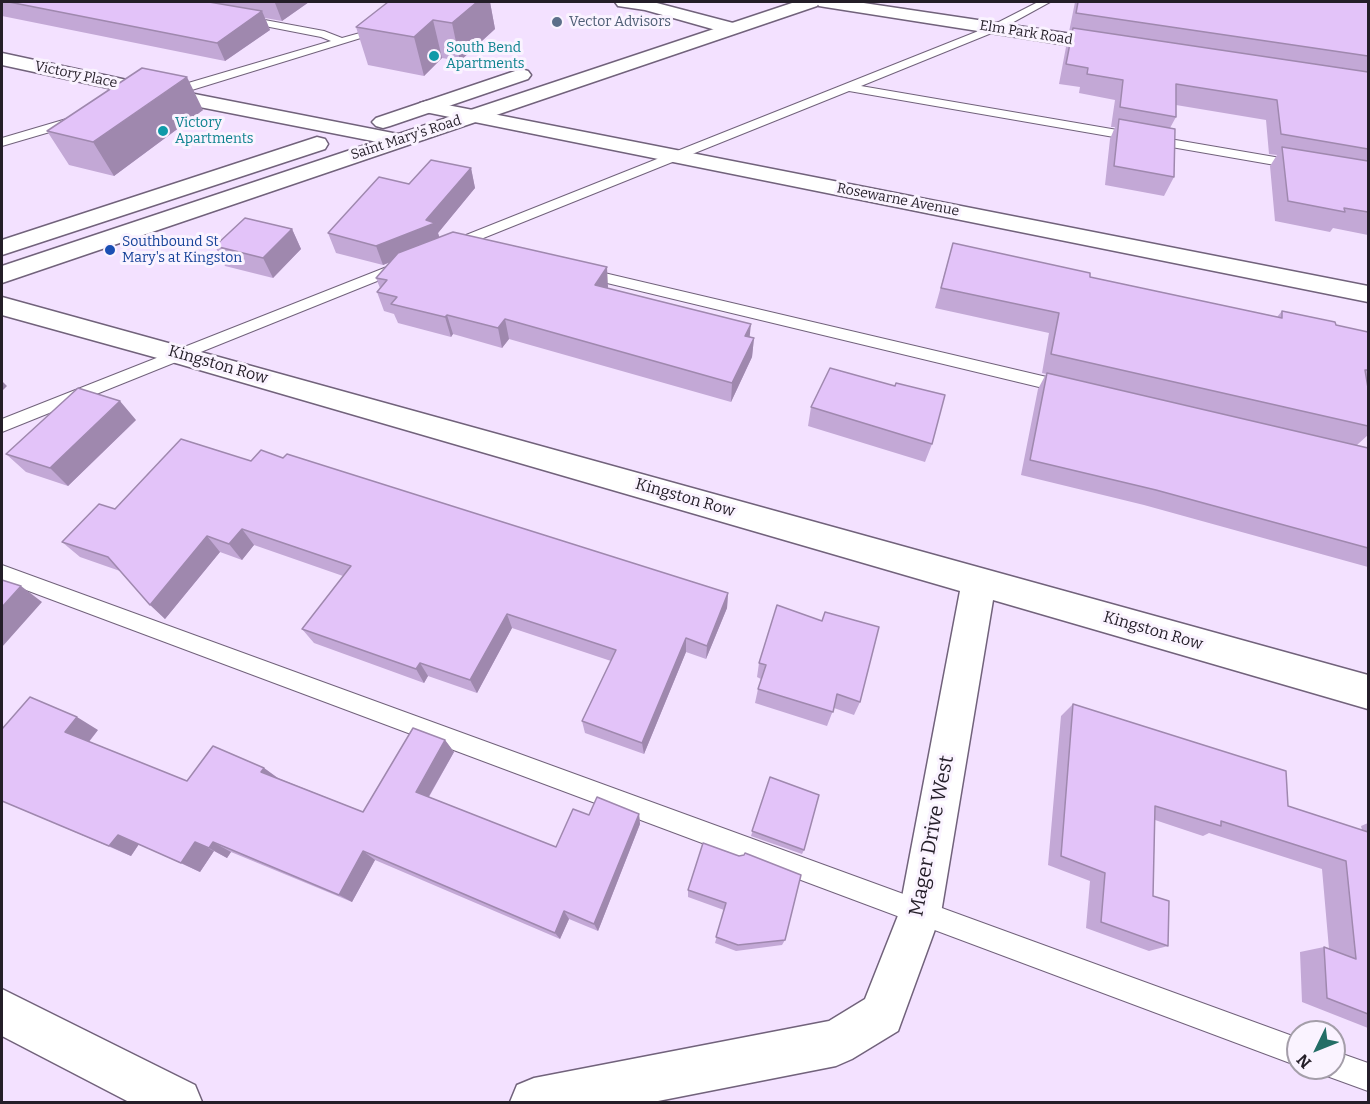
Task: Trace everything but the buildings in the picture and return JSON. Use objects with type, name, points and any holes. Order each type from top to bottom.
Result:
[{"type":"street","points":[[624,2],[693,18]]},
{"type":"street","name":"Saint Mary's Road","points":[[2,275],[473,116],[727,18],[811,2]]},
{"type":"street","name":"Elm Park Road","points":[[825,2],[1135,49]]},
{"type":"street","name":"Saint Mary's Road","points":[[660,29],[693,18],[727,18]]},
{"type":"street","name":"Victory Place","points":[[2,58],[164,94],[398,140]]},
{"type":"street","name":"Saint Mary's Road","points":[[2,248],[538,70]]},
{"type":"street","name":"Rosewarne Avenue","points":[[427,106],[1368,294]]},
{"type":"street","name":"Kingston Row","points":[[2,306],[1368,692]]},
{"type":"street","name":"Mager Drive West","points":[[534,1102],[836,1043],[882,1015],[920,913],[979,581]]},
{"type":"street","points":[[2,1012],[178,1102]]},
{"type":"lane","points":[[435,253],[995,28],[1045,2]]},
{"type":"lane","points":[[230,16],[324,34],[342,42]]},
{"type":"lane","points":[[135,103],[398,25]]},
{"type":"lane","points":[[848,87],[1311,167]]},
{"type":"lane","points":[[2,142],[90,116]]},
{"type":"lane","points":[[457,244],[480,249]]},
{"type":"lane","points":[[2,426],[413,262]]},
{"type":"lane","points":[[573,271],[1080,390]]},
{"type":"lane","points":[[2,573],[1286,1048]]},
{"type":"lane","points":[[1346,1069],[1368,1077]]},
{"type":"place","name":"Vector Advisors","points":[[557,22]]},
{"type":"place","name":"South Bend Apartments","points":[[434,56]]},
{"type":"place","name":"Victory Apartments","points":[[163,131]]},
{"type":"place","name":"Southbound St Mary's at Kingston","points":[[110,250]]}]
